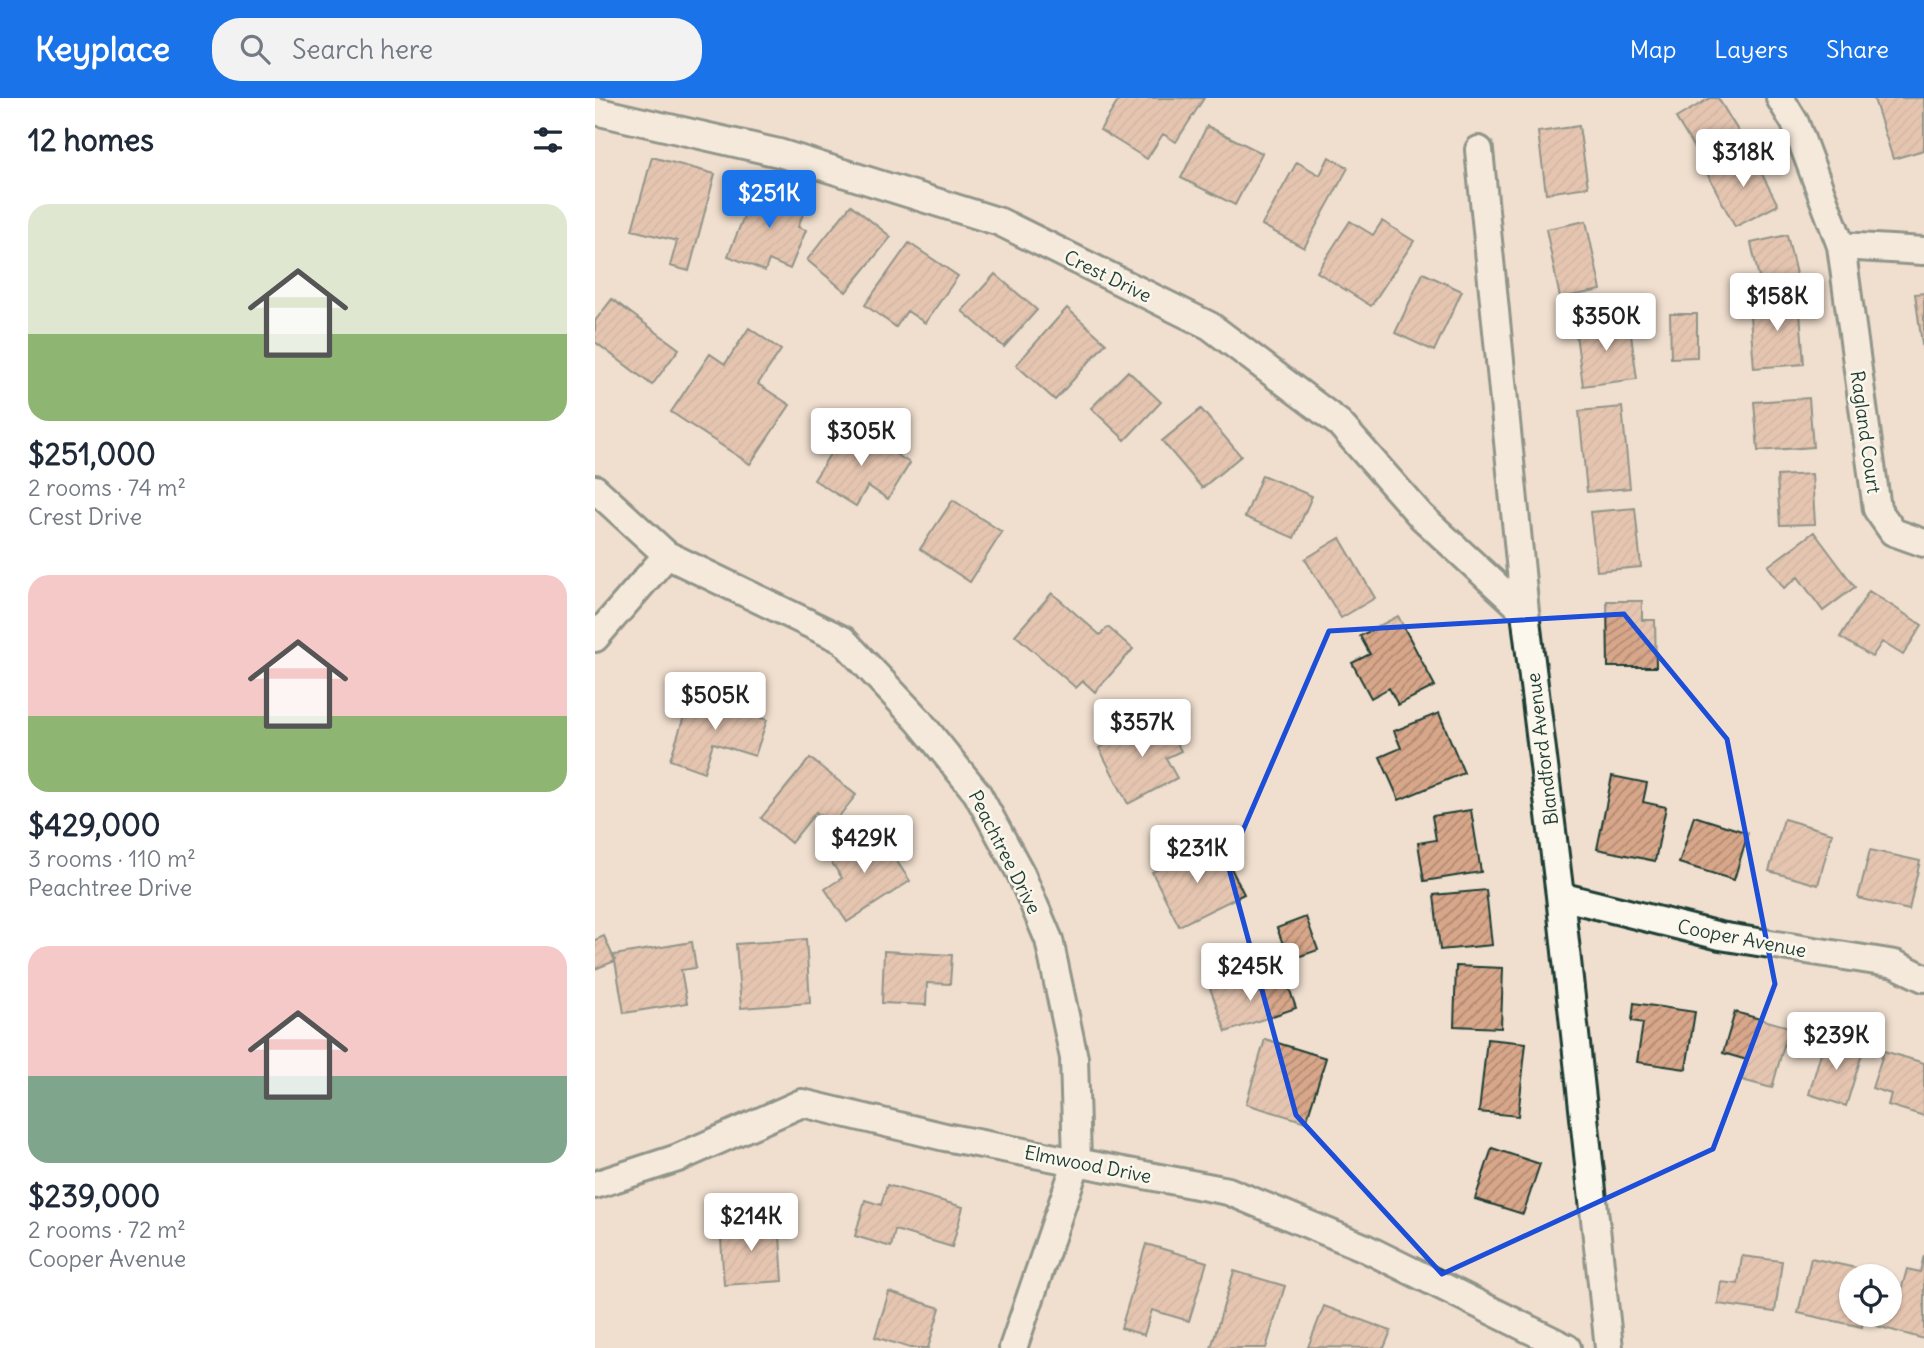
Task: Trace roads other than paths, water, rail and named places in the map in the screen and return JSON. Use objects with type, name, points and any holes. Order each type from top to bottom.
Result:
[{"type":"street","name":"Ragland Court","points":[[1780,98],[1795,123],[1841,246],[1877,509],[1893,532],[1924,542]]},
{"type":"street","name":"Crest Drive","points":[[595,111],[779,153],[1000,222],[1210,326],[1339,422],[1421,516],[1525,612]]},
{"type":"street","name":"Blandford Avenue","points":[[1479,150],[1525,612],[1560,896],[1609,1348]]},
{"type":"street","points":[[1841,246],[1924,251]]},
{"type":"street","name":"Peachtree Drive","points":[[595,489],[667,555],[843,640],[919,722],[977,793],[1021,874],[1049,940],[1074,1058],[1077,1161],[1013,1348]]},
{"type":"street","points":[[595,638],[667,555]]},
{"type":"street","name":"Cooper Avenue","points":[[1560,896],[1720,936],[1895,964],[1924,978]]},
{"type":"street","name":"Elmwood Drive","points":[[595,1185],[678,1158],[802,1103],[944,1137],[1228,1191],[1363,1247],[1567,1348]]}]
